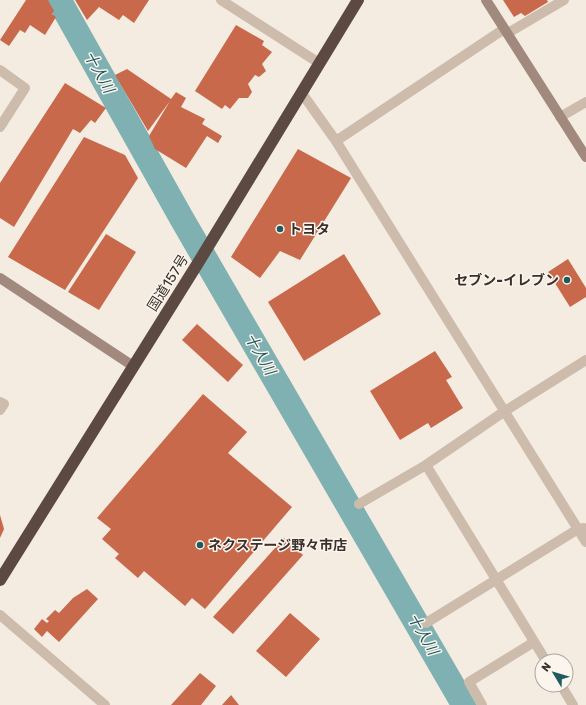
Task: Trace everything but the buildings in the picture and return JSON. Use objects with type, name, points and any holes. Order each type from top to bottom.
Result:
[{"type":"highway","name":"国道157号","points":[[0,580],[208,247],[358,0]]},
{"type":"street","points":[[221,0],[319,63]]},
{"type":"street","points":[[486,0],[586,158]]},
{"type":"street","points":[[336,141],[506,31],[564,0]]},
{"type":"street","points":[[0,70],[25,88],[0,127]]},
{"type":"street","points":[[301,92],[336,141],[505,411],[582,528],[586,542]]},
{"type":"street","points":[[560,117],[586,102]]},
{"type":"street","points":[[0,278],[133,366]]},
{"type":"street","points":[[359,504],[426,465],[505,411],[586,360]]},
{"type":"street","points":[[0,402],[4,404],[0,410]]},
{"type":"street","points":[[426,465],[541,653]]},
{"type":"street","points":[[426,623],[582,528]]},
{"type":"street","points":[[0,615],[105,705]]},
{"type":"street","points":[[482,705],[469,682],[534,642]]},
{"type":"street","points":[[566,693],[573,705]]},
{"type":"waterway","name":"十人川","points":[[59,0],[182,219],[464,705]]},
{"type":"place","name":"トヨタ","points":[[280,229]]},
{"type":"place","name":"セブン-イレブン","points":[[567,280]]},
{"type":"place","name":"ネクステージ野々市店","points":[[200,545]]}]
